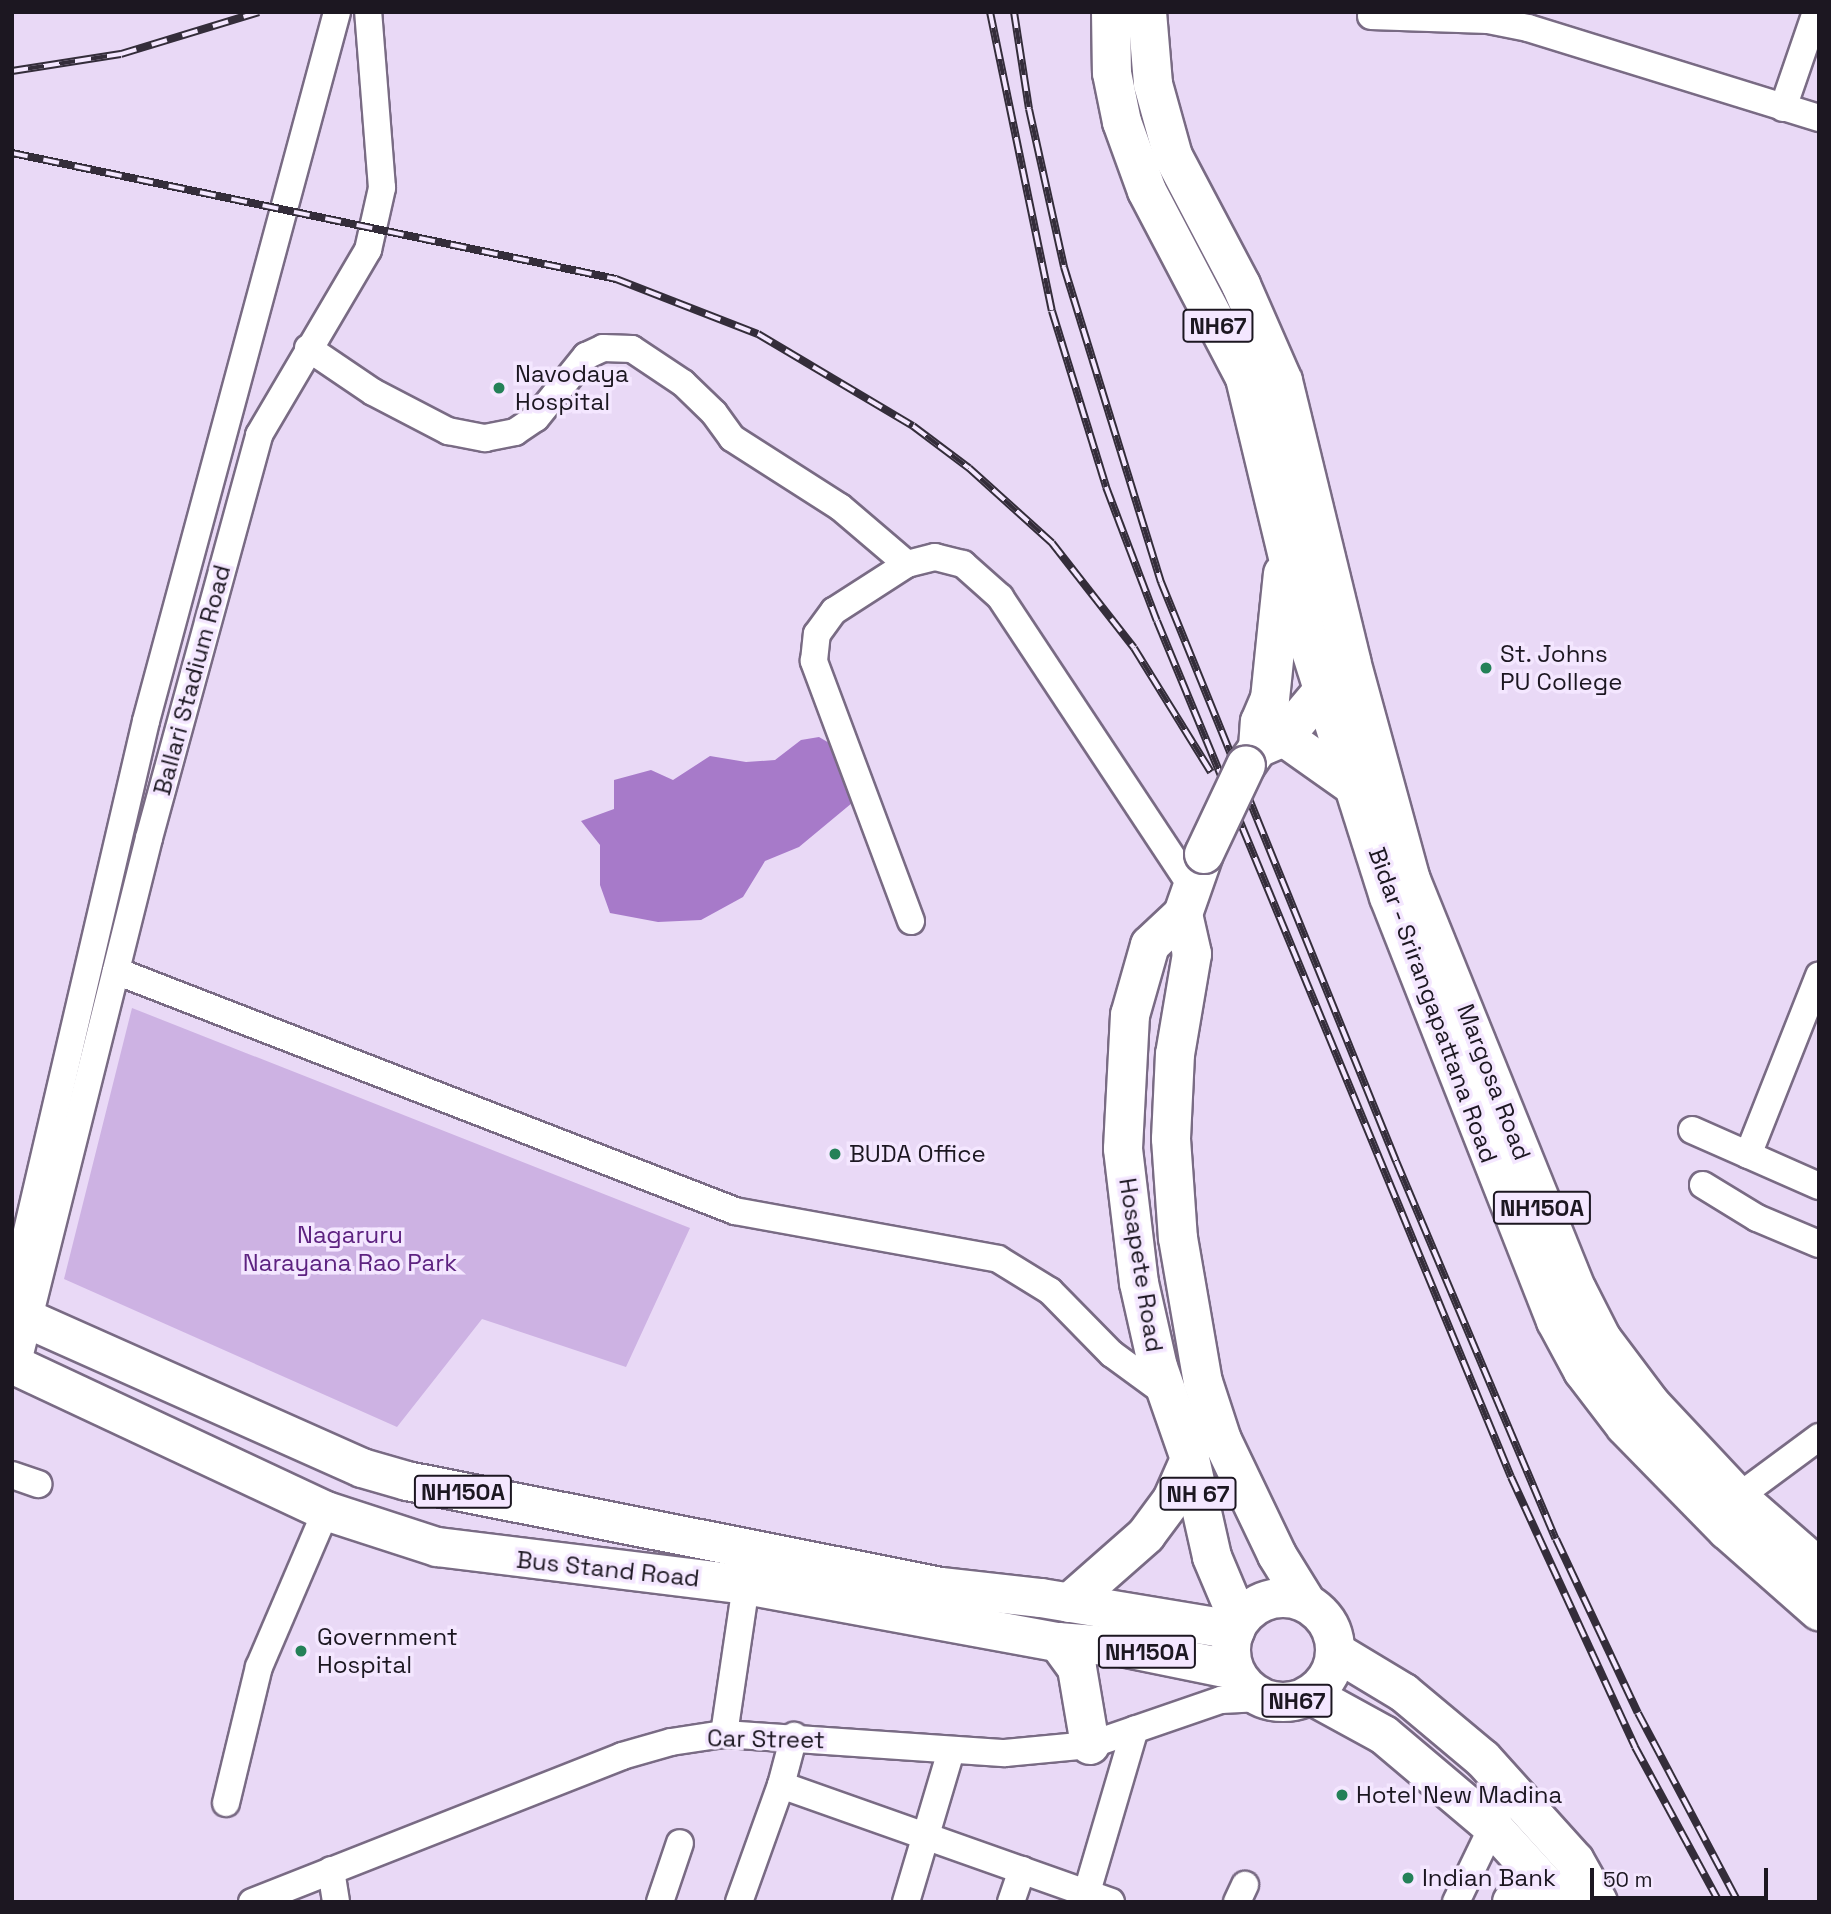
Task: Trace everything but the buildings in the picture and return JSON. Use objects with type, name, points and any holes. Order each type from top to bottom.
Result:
[{"type":"highway","name":"NH67","points":[[1111,12],[1112,73],[1122,122],[1147,191],[1245,378],[1287,540],[1310,648]]},
{"type":"highway","name":"Margosa Road","points":[[1152,19],[1153,84],[1172,156],[1241,285],[1283,381],[1319,514],[1347,644],[1370,782],[1460,991],[1577,1290],[1626,1374],[1738,1497],[1819,1569]]},
{"type":"highway","points":[[1270,699],[1287,540]]},
{"type":"highway","points":[[1262,750],[1259,722],[1270,699],[1310,648],[1347,644]]},
{"type":"highway","points":[[1193,885],[1262,750],[1322,687],[1347,644]]},
{"type":"highway","name":"NH150A","points":[[1310,648],[1322,687],[1370,782]]},
{"type":"highway","points":[[1262,750],[1370,782]]},
{"type":"highway","name":"Bidar - Srirangapattana Road","points":[[1370,782],[1389,897],[1473,1119],[1556,1321],[1583,1371],[1625,1426],[1718,1522],[1819,1611]]},
{"type":"highway","name":"Hosapete Road","points":[[1193,885],[1150,945],[1130,1016],[1122,1149],[1139,1283],[1164,1382],[1190,1459],[1212,1557],[1237,1626]]},
{"type":"highway","name":"Hosapete Road","points":[[1193,885],[1192,954],[1175,1054],[1171,1139],[1178,1238],[1203,1382],[1222,1440],[1277,1555],[1306,1602]]},
{"type":"highway","name":"Bus Stand Road","points":[[19,1309],[362,1468],[407,1481],[941,1587],[1237,1626]]},
{"type":"highway","name":"Bus Stand Road","points":[[15,1365],[326,1511],[437,1547],[746,1584],[1058,1643],[1121,1647],[1234,1670]]},
{"type":"highway","points":[[1069,1603],[1146,1535],[1172,1500],[1190,1459]]},
{"type":"highway","points":[[1237,1626],[1252,1607],[1269,1599],[1306,1602]]},
{"type":"highway","name":"NH67","points":[[1237,1626],[1231,1643],[1234,1670],[1261,1698],[1278,1703],[1311,1695],[1332,1669],[1336,1652],[1329,1623],[1306,1602]]},
{"type":"highway","points":[[1058,1643],[1077,1668],[1090,1745]]},
{"type":"highway","name":"NH67","points":[[1336,1652],[1404,1693],[1455,1732],[1509,1786],[1575,1861],[1598,1902]]},
{"type":"highway","name":"NH67","points":[[1311,1695],[1384,1734],[1493,1827],[1561,1902]]},
{"type":"highway","points":[[1513,1902],[1520,1902]]},
{"type":"street","name":"Ballari Stadium Road","points":[[15,1365],[19,1309],[146,721],[337,12]]},
{"type":"street","name":"Ballari Stadium Road","points":[[19,1309],[116,971],[259,435],[368,250],[382,188],[368,12]]},
{"type":"street","points":[[1783,108],[1816,12]]},
{"type":"street","points":[[1371,16],[1488,20],[1528,27],[1819,118]]},
{"type":"street","points":[[308,348],[373,392],[438,425],[485,438],[515,432],[536,418],[586,356],[603,348],[632,349],[683,383],[714,412],[732,438],[840,507],[907,565]]},
{"type":"street","points":[[911,921],[814,661],[817,634],[834,611],[907,565],[935,557],[963,564],[1000,597],[1193,885]]},
{"type":"street","points":[[116,971],[735,1211],[998,1259],[1050,1291],[1112,1354],[1164,1382]]},
{"type":"street","points":[[1748,1155],[1819,976]]},
{"type":"street","points":[[1692,1130],[1819,1186]]},
{"type":"street","points":[[1703,1185],[1757,1218],[1819,1244]]},
{"type":"street","points":[[1738,1497],[1819,1437]]},
{"type":"street","points":[[12,1475],[38,1484]]},
{"type":"street","points":[[226,1803],[259,1667],[326,1511]]},
{"type":"street","points":[[724,1734],[746,1584]]},
{"type":"street","name":"Car Street","points":[[252,1902],[622,1756],[671,1742],[724,1734],[794,1736],[951,1751],[1005,1753],[1090,1745],[1221,1700],[1261,1698]]},
{"type":"street","points":[[781,1785],[929,1836],[1094,1899],[1135,1729]]},
{"type":"street","points":[[739,1902],[781,1785],[794,1736]]},
{"type":"street","points":[[906,1902],[929,1836],[951,1751]]},
{"type":"street","points":[[1456,1902],[1493,1827],[1509,1786]]},
{"type":"street","points":[[660,1902],[680,1843]]},
{"type":"street","points":[[331,1870],[336,1902]]},
{"type":"street","points":[[1011,1902],[1022,1870]]},
{"type":"green space","name":"Nagaruru Narayana Rao Park","points":[[132,1008],[690,1228],[626,1367],[482,1319],[397,1427],[64,1279]]},
{"type":"shaded area","points":[[819,737],[848,754],[858,798],[799,847],[765,861],[743,897],[701,920],[658,922],[610,913],[600,885],[600,845],[581,821],[614,809],[614,780],[651,770],[673,780],[710,756],[746,762],[775,760],[801,740]]},
{"type":"railway","points":[[12,71],[121,54],[259,12]]},
{"type":"railway","points":[[990,12],[1052,311],[1106,487],[1157,621],[1511,1477],[1635,1747],[1719,1902]]},
{"type":"railway","points":[[1014,12],[1029,109],[1064,267],[1161,582],[1396,1161],[1556,1539],[1638,1713],[1738,1902]]},
{"type":"railway","points":[[12,153],[616,279],[758,334],[913,426],[969,468],[1052,543],[1134,648],[1211,772]]},
{"type":"place","name":"Navodaya Hospital","points":[[499,388]]},
{"type":"place","name":"St. Johns PU College","points":[[1486,668]]},
{"type":"place","name":"BUDA Office","points":[[835,1154]]},
{"type":"place","name":"Government Hospital","points":[[301,1651]]},
{"type":"place","name":"Hotel New Madina","points":[[1342,1795]]},
{"type":"place","name":"Indian Bank","points":[[1408,1878]]}]
